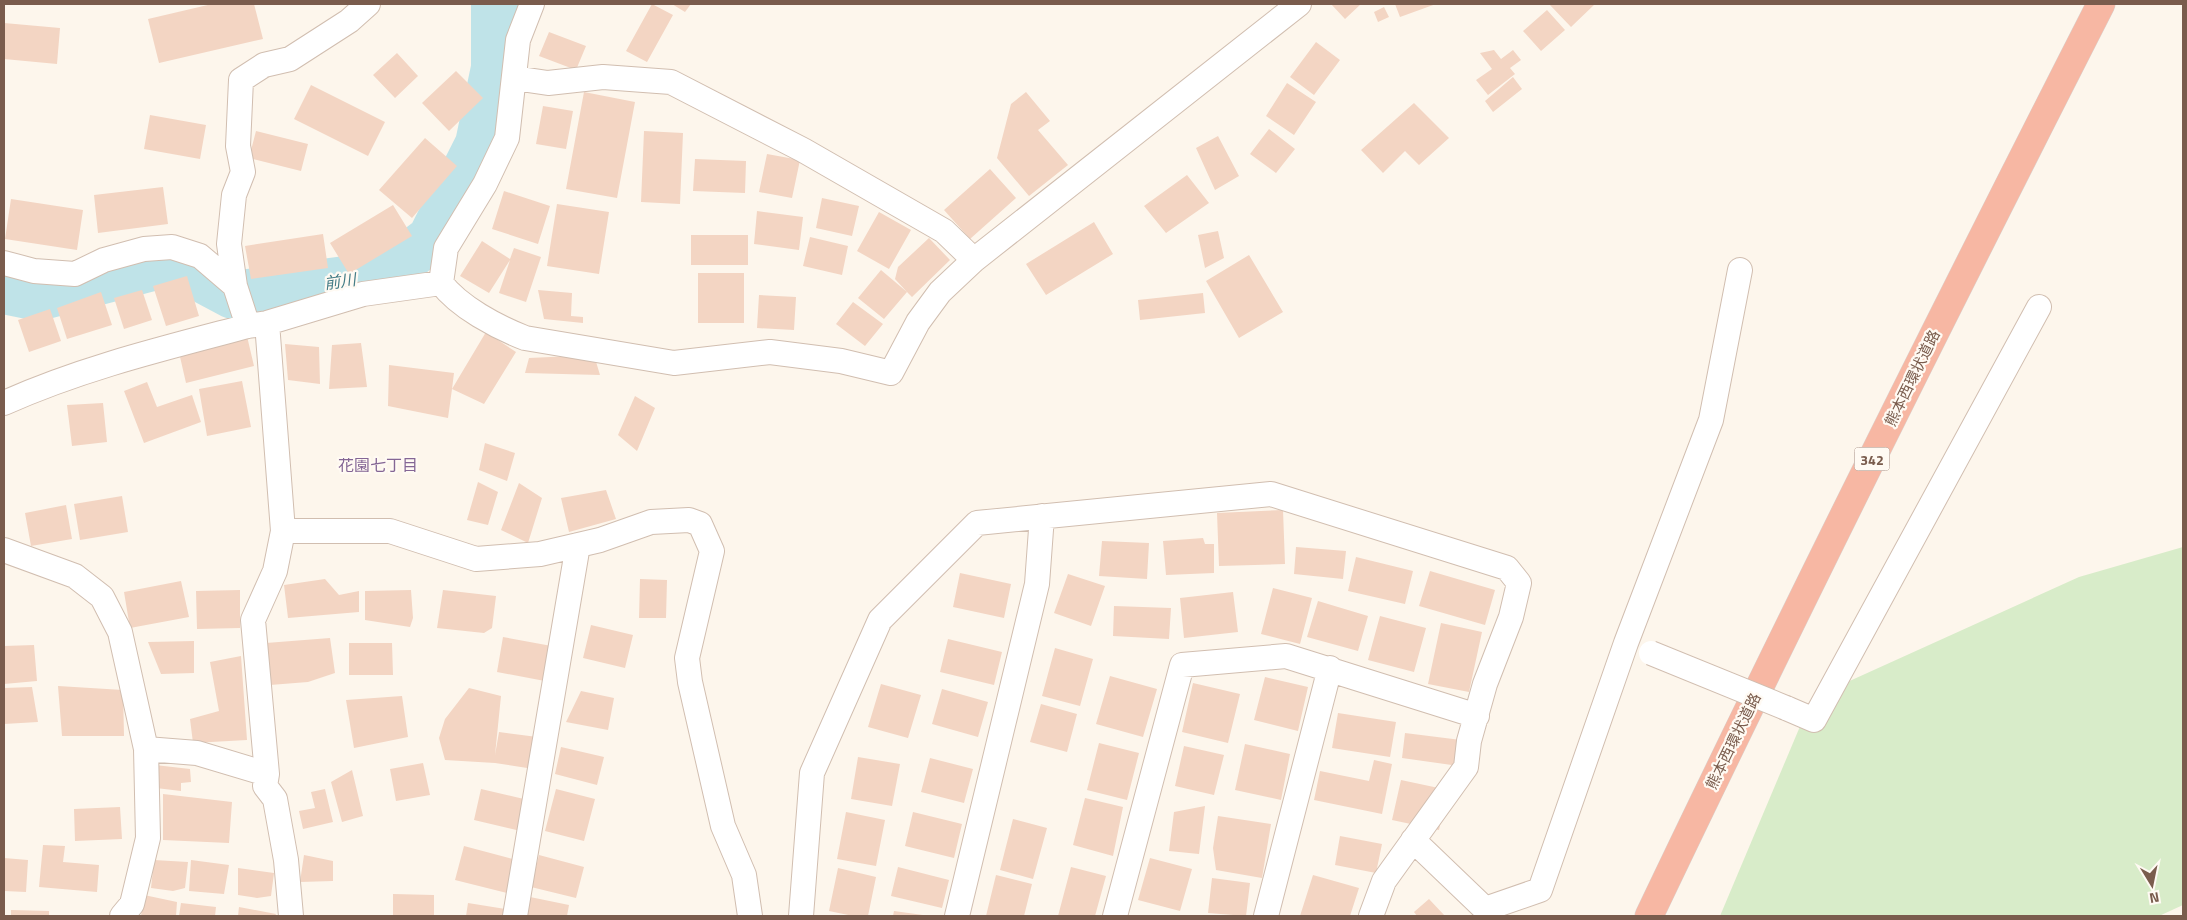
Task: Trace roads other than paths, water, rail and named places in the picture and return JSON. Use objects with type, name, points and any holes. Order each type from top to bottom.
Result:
[{"type":"highway","name":"熊本西環状道路","points":[[1649,916],[1745,715],[1971,259],[2101,4]]},
{"type":"street","points":[[291,916],[286,860],[275,799],[265,786],[267,774],[253,620],[275,571],[283,531],[248,311],[229,244],[234,195],[243,172],[238,146],[241,80],[264,65],[290,59],[349,22],[368,4]]},
{"type":"street","points":[[532,4],[518,40],[508,138],[485,184],[446,248],[441,283],[449,294],[503,329],[525,338],[674,363],[770,352],[841,361],[891,373],[918,322],[940,292],[974,260],[1299,4]]},
{"type":"street","points":[[514,78],[548,82],[602,77],[671,82],[803,150],[944,230],[974,260]]},
{"type":"street","points":[[4,262],[34,271],[74,274],[104,260],[144,249],[172,248],[200,256],[248,311]]},
{"type":"street","points":[[1413,840],[1485,909],[1540,890],[1626,643],[1711,420],[1740,270]]},
{"type":"street","points":[[4,404],[42,386],[124,360],[248,311],[441,283]]},
{"type":"street","points":[[1626,643],[1814,720],[2039,307]]},
{"type":"street","points":[[801,916],[812,773],[880,620],[977,523],[1271,494],[1507,568],[1519,583],[1511,617],[1485,684],[1469,742],[1466,767],[1384,881],[1371,916]]},
{"type":"street","points":[[957,916],[1037,584],[1042,516]]},
{"type":"street","points":[[283,531],[390,531],[476,559],[540,554],[578,545],[652,522],[689,520],[700,524],[712,551],[687,658],[690,682],[723,826],[744,875],[750,916]]},
{"type":"street","points":[[515,916],[578,545]]},
{"type":"street","points":[[4,550],[75,576],[102,597],[120,632],[146,749],[148,838],[132,904],[122,916]]},
{"type":"street","points":[[1115,916],[1182,666],[1286,656],[1330,668],[1477,716]]},
{"type":"street","points":[[1266,916],[1330,668]]},
{"type":"street","points":[[146,749],[197,753],[267,774]]},
{"type":"waterway","name":"前川","points":[[4,290],[38,297],[171,262],[233,295],[383,275],[431,239],[479,144],[495,68],[495,4]]},
{"type":"district","name":"花園七丁目","points":[[378,465]]}]
